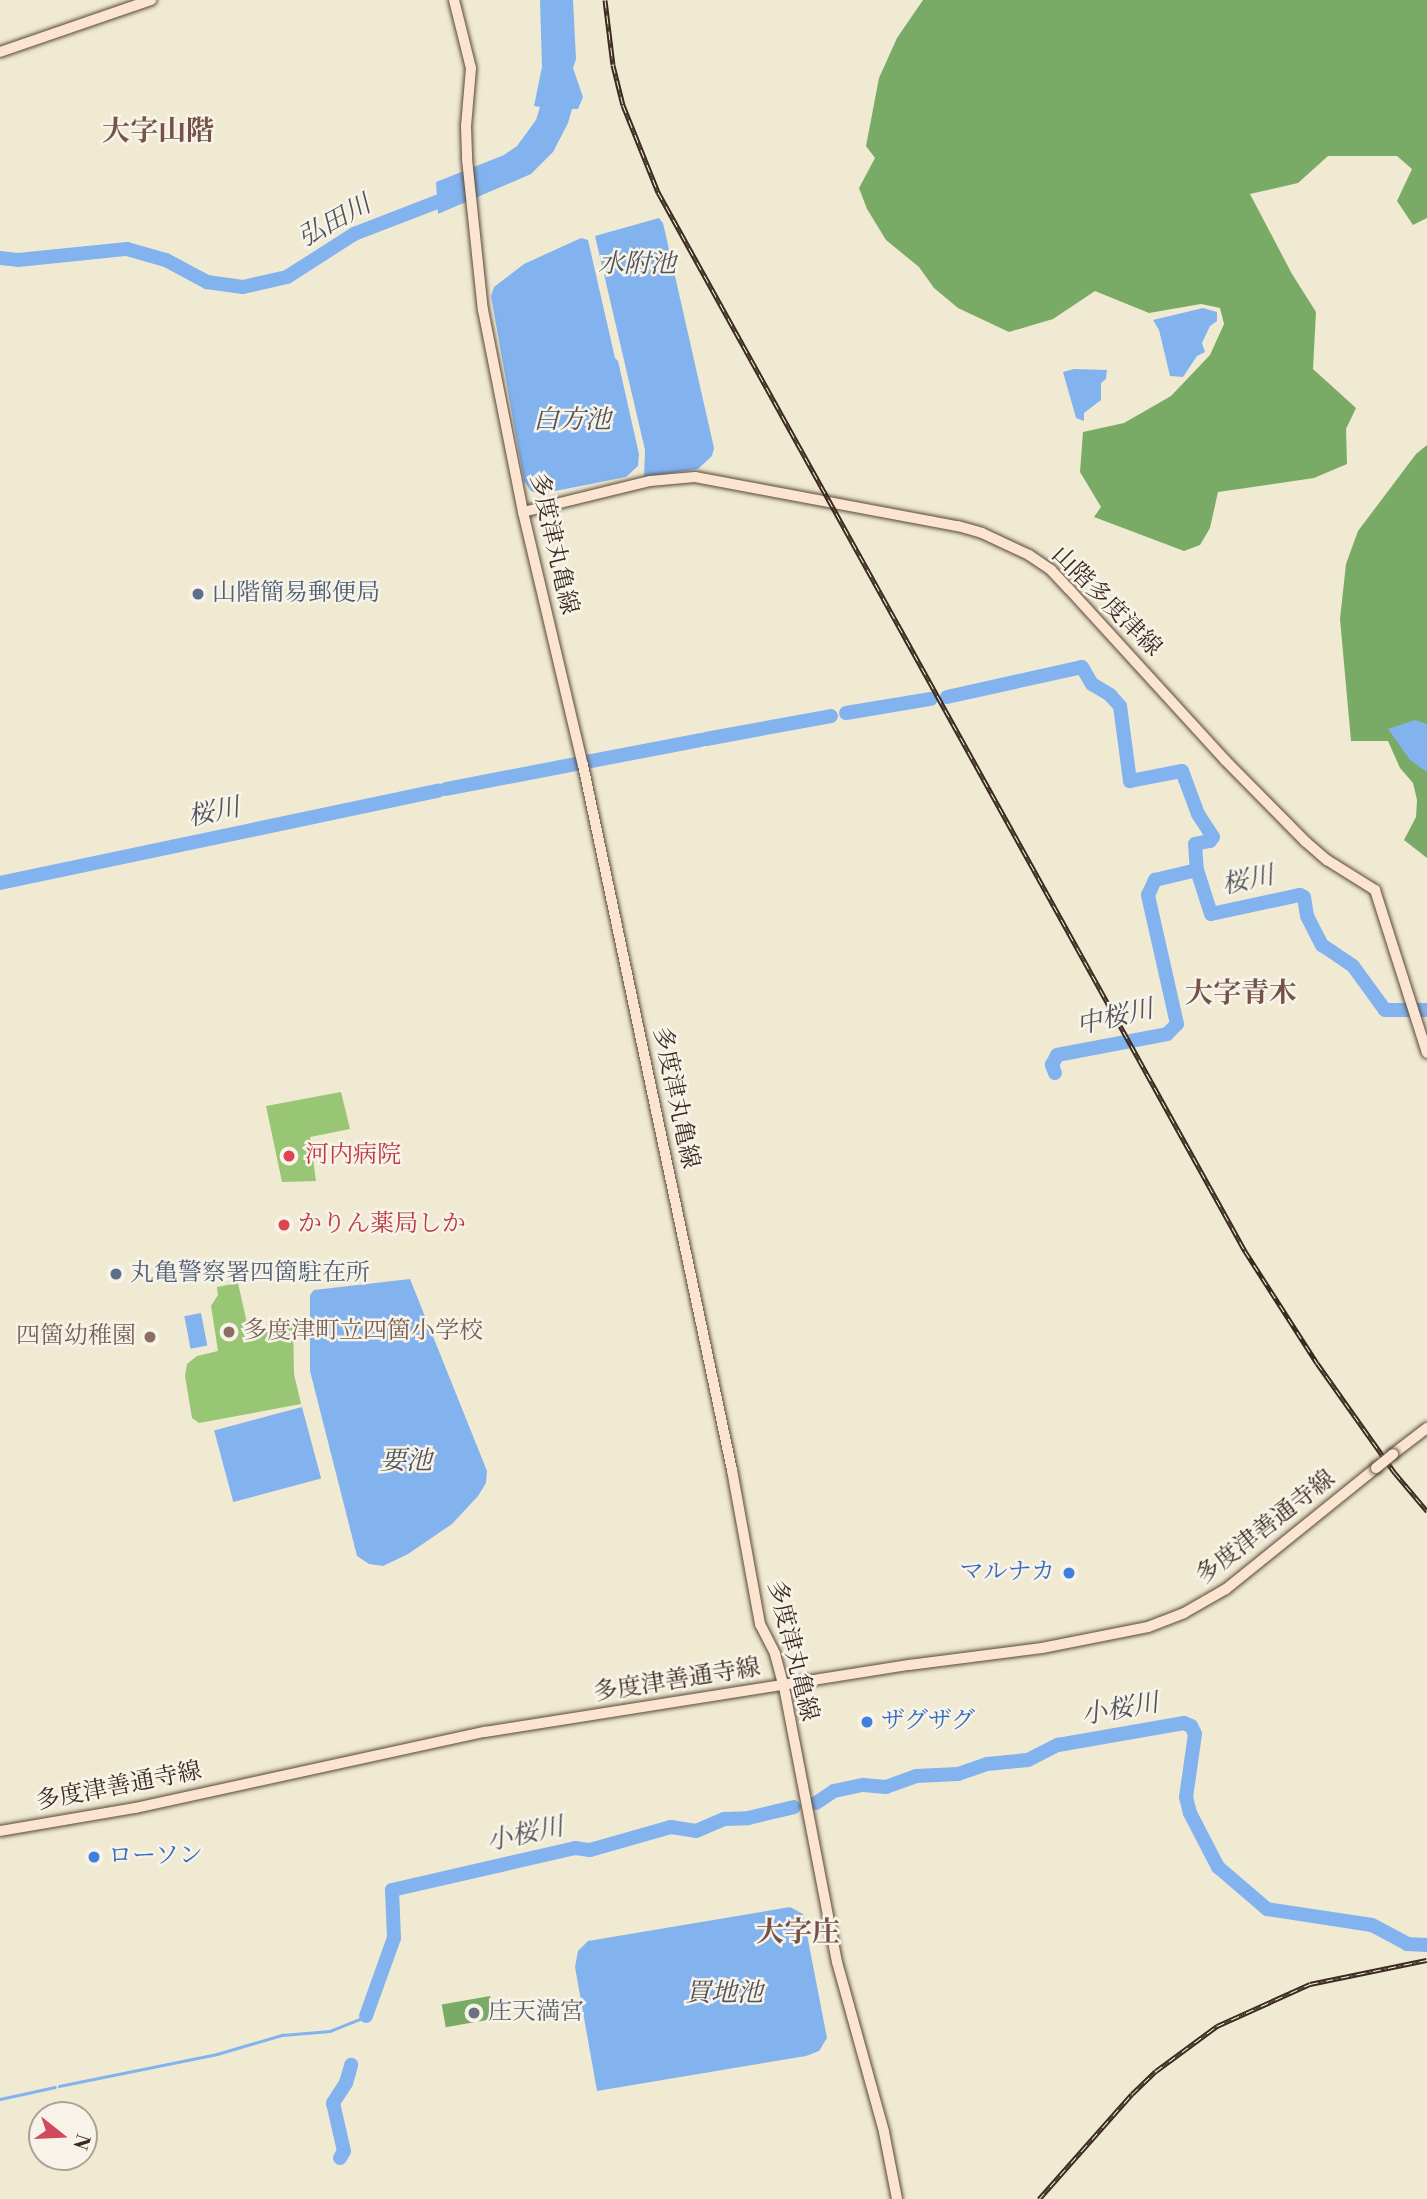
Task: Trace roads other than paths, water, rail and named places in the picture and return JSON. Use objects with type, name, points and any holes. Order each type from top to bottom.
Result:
[{"type":"main road","points":[[0,52],[150,0]]},
{"type":"main road","name":"多度津丸亀線","points":[[454,0],[471,68],[466,126],[467,159],[483,310],[523,512],[583,763],[729,1457],[760,1624],[775,1654],[783,1687],[837,1962],[884,2132],[897,2197]]},
{"type":"main road","name":"山階多度津線","points":[[523,512],[650,481],[695,477],[958,526],[982,533],[1028,555],[1051,570],[1225,760],[1306,842],[1327,860],[1375,890],[1427,1053]]},
{"type":"main road","name":"多度津善通寺線","points":[[0,1830],[135,1808],[485,1732],[1042,1648],[1163,1622],[1227,1589],[1427,1428]]},
{"type":"water","name":"弘田川","points":[[540,0],[573,0],[576,59],[573,68],[583,97],[578,109],[572,109],[553,152],[531,174],[438,214],[436,182],[504,155],[517,146],[536,120],[540,107],[534,106],[542,67]]},
{"type":"water","name":"水附池","points":[[659,218],[663,223],[714,448],[712,456],[698,469],[644,477],[645,450],[595,236]]},
{"type":"water","name":"白方池","points":[[581,238],[588,240],[639,454],[638,466],[626,477],[540,494],[531,491],[524,481],[491,296],[494,287],[524,264]]},
{"type":"water","points":[[1203,308],[1217,312],[1217,321],[1210,326],[1202,343],[1205,352],[1197,356],[1183,377],[1170,376],[1159,330],[1153,320]]},
{"type":"water","points":[[1074,369],[1107,370],[1106,379],[1101,383],[1101,400],[1084,413],[1084,421],[1076,418],[1063,372]]},
{"type":"water","points":[[1415,720],[1427,724],[1427,772],[1410,760],[1388,729]]},
{"type":"water","name":"要池","points":[[410,1279],[487,1471],[486,1483],[478,1496],[452,1524],[408,1554],[383,1566],[369,1564],[357,1556],[310,1371],[310,1295],[314,1290]]},
{"type":"water","points":[[201,1313],[207,1345],[191,1349],[184,1316]]},
{"type":"water","points":[[302,1407],[321,1478],[233,1502],[214,1431]]},
{"type":"water","name":"買地池","points":[[790,1907],[803,1914],[827,2038],[819,2051],[806,2056],[597,2091],[575,1967],[578,1951],[588,1941]]},
{"type":"waterway","name":"弘田川","points":[[0,258],[18,260],[127,249],[166,260],[207,282],[243,287],[287,277],[354,234],[455,195]]},
{"type":"waterway","name":"桜川","points":[[947,697],[1082,667],[1092,684],[1110,695],[1120,706],[1130,781],[1182,771],[1198,814],[1213,837],[1210,841],[1195,844],[1197,870],[1211,914],[1300,895],[1304,897],[1307,916],[1322,945],[1353,966],[1385,1010],[1427,1010]]},
{"type":"waterway","name":"桜川","points":[[846,713],[931,699]]},
{"type":"waterway","name":"桜川","points":[[706,739],[831,716]]},
{"type":"waterway","name":"桜川","points":[[446,789],[700,740]]},
{"type":"waterway","name":"桜川","points":[[0,883],[438,791]]},
{"type":"waterway","name":"中桜川","points":[[1055,1073],[1052,1065],[1057,1055],[1167,1034],[1177,1024],[1148,895],[1155,880],[1197,870]]},
{"type":"waterway","name":"小桜川","points":[[816,1803],[834,1791],[863,1785],[886,1787],[916,1776],[958,1774],[987,1764],[1028,1760],[1058,1745],[1184,1723],[1191,1726],[1195,1734],[1186,1797],[1190,1813],[1218,1867],[1267,1909],[1372,1925],[1407,1944],[1427,1945]]},
{"type":"waterway","name":"小桜川","points":[[366,2016],[394,1938],[392,1890],[575,1848],[590,1850],[671,1827],[696,1831],[724,1819],[748,1818],[794,1807]]},
{"type":"waterway","points":[[59,2086],[217,2054],[282,2035],[330,2031],[360,2019]]},
{"type":"waterway","name":"小桜川","points":[[340,2158],[344,2151],[333,2103],[346,2083],[351,2065]]},
{"type":"waterway","points":[[0,2099],[55,2087]]},
{"type":"railway","points":[[605,0],[613,65],[623,105],[658,192],[1245,1251],[1317,1363],[1395,1473],[1427,1511]]},
{"type":"railway","points":[[1039,2199],[1132,2094],[1156,2071],[1217,2026],[1310,1984],[1427,1960]]},
{"type":"place","name":"山階簡易郵便局","points":[[198,594]]},
{"type":"place","name":"河内病院","points":[[289,1156]]},
{"type":"place","name":"かりん薬局しか","points":[[284,1225]]},
{"type":"place","name":"丸亀警察署四箇駐在所","points":[[116,1274]]},
{"type":"place","name":"多度津町立四箇小学校","points":[[229,1332]]},
{"type":"place","name":"四箇幼稚園","points":[[150,1337]]},
{"type":"place","name":"マルナカ","points":[[1069,1573]]},
{"type":"place","name":"ザグザグ","points":[[867,1722]]},
{"type":"place","name":"ローソン","points":[[94,1857]]},
{"type":"place","name":"庄天満宮","points":[[474,2013]]},
{"type":"district","name":"大字山階","points":[[158,132]]},
{"type":"district","name":"大字青木","points":[[1241,994]]},
{"type":"district","name":"大字庄","points":[[798,1933]]}]
